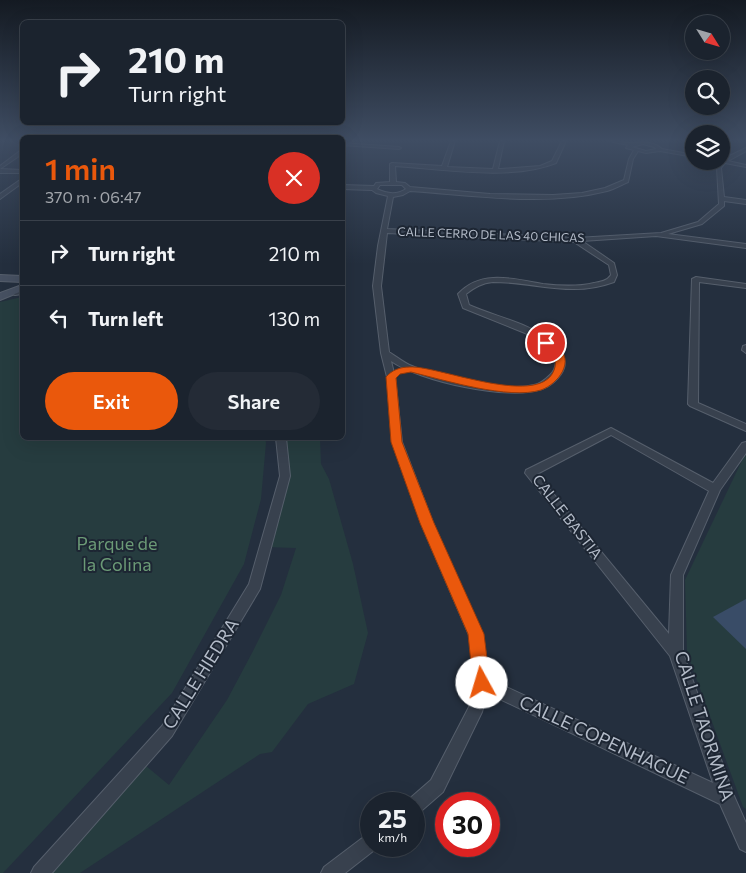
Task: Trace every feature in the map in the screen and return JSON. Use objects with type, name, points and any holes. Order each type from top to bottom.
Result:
[{"type":"main road","points":[[5,277],[20,273]]},
{"type":"main road","points":[[5,277],[20,287]]},
{"type":"main road","points":[[0,297],[20,288]]},
{"type":"street","points":[[0,197],[20,182]]},
{"type":"street","points":[[345,187],[374,188],[378,184],[393,182],[406,185],[409,189],[540,196],[598,192],[624,182]]},
{"type":"street","points":[[656,234],[700,223],[713,214],[722,205],[723,199],[719,182]]},
{"type":"street","points":[[374,188],[377,192],[391,195],[405,193],[409,189]]},
{"type":"street","points":[[391,195],[377,286],[385,353],[391,377],[396,442],[427,523],[476,634],[482,683],[477,707],[437,786],[425,796]]},
{"type":"street","points":[[723,199],[746,202]]},
{"type":"street","points":[[680,229],[695,239]]},
{"type":"street","name":"CALLE CERRO DE LAS 40 CHICAS","points":[[385,231],[576,240],[656,234],[746,246]]},
{"type":"street","points":[[385,353],[411,369],[497,388],[538,387],[551,380],[559,370],[561,359],[557,351],[532,333],[480,314],[466,306],[462,294],[468,286],[486,280],[554,287],[587,288],[611,280],[614,275],[612,264],[576,240]]},
{"type":"street","points":[[746,286],[696,279],[693,404],[746,428]]},
{"type":"street","points":[[391,377],[397,372],[411,369]]},
{"type":"street","name":"CALLE BASTIA","points":[[676,653],[530,473],[611,432],[714,489]]},
{"type":"street","name":"CALLE HIEDRA","points":[[40,873],[167,731],[255,586],[285,476],[281,440]]},
{"type":"street","name":"CALLE TAORMINA","points":[[746,445],[714,489],[677,575],[676,653],[726,798],[746,842]]},
{"type":"street","name":"CALLE COPENHAGUE","points":[[482,683],[726,798]]},
{"type":"street","points":[[330,873],[360,850]]},
{"type":"green space","name":"Parque de la Colina","points":[[20,297],[20,440],[265,440],[266,443],[261,499],[244,564],[172,693],[3,873],[0,873],[0,302]]},
{"type":"green space","points":[[281,440],[320,440],[321,464],[329,479],[353,564],[368,633],[354,684],[308,704],[272,752],[260,754],[80,873],[40,873],[140,761],[169,785],[227,700],[281,595],[296,548],[266,547],[285,476]]},
{"type":"green space","points":[[746,452],[746,809],[743,807],[687,653],[685,580]]},
{"type":"water","points":[[746,599],[746,649],[713,617]]},
{"type":"route","points":[[482,683],[476,634],[427,523],[396,442],[391,377],[397,372],[411,369],[497,388],[521,389],[538,387],[551,380],[559,370],[561,359],[557,351],[546,343]]}]
